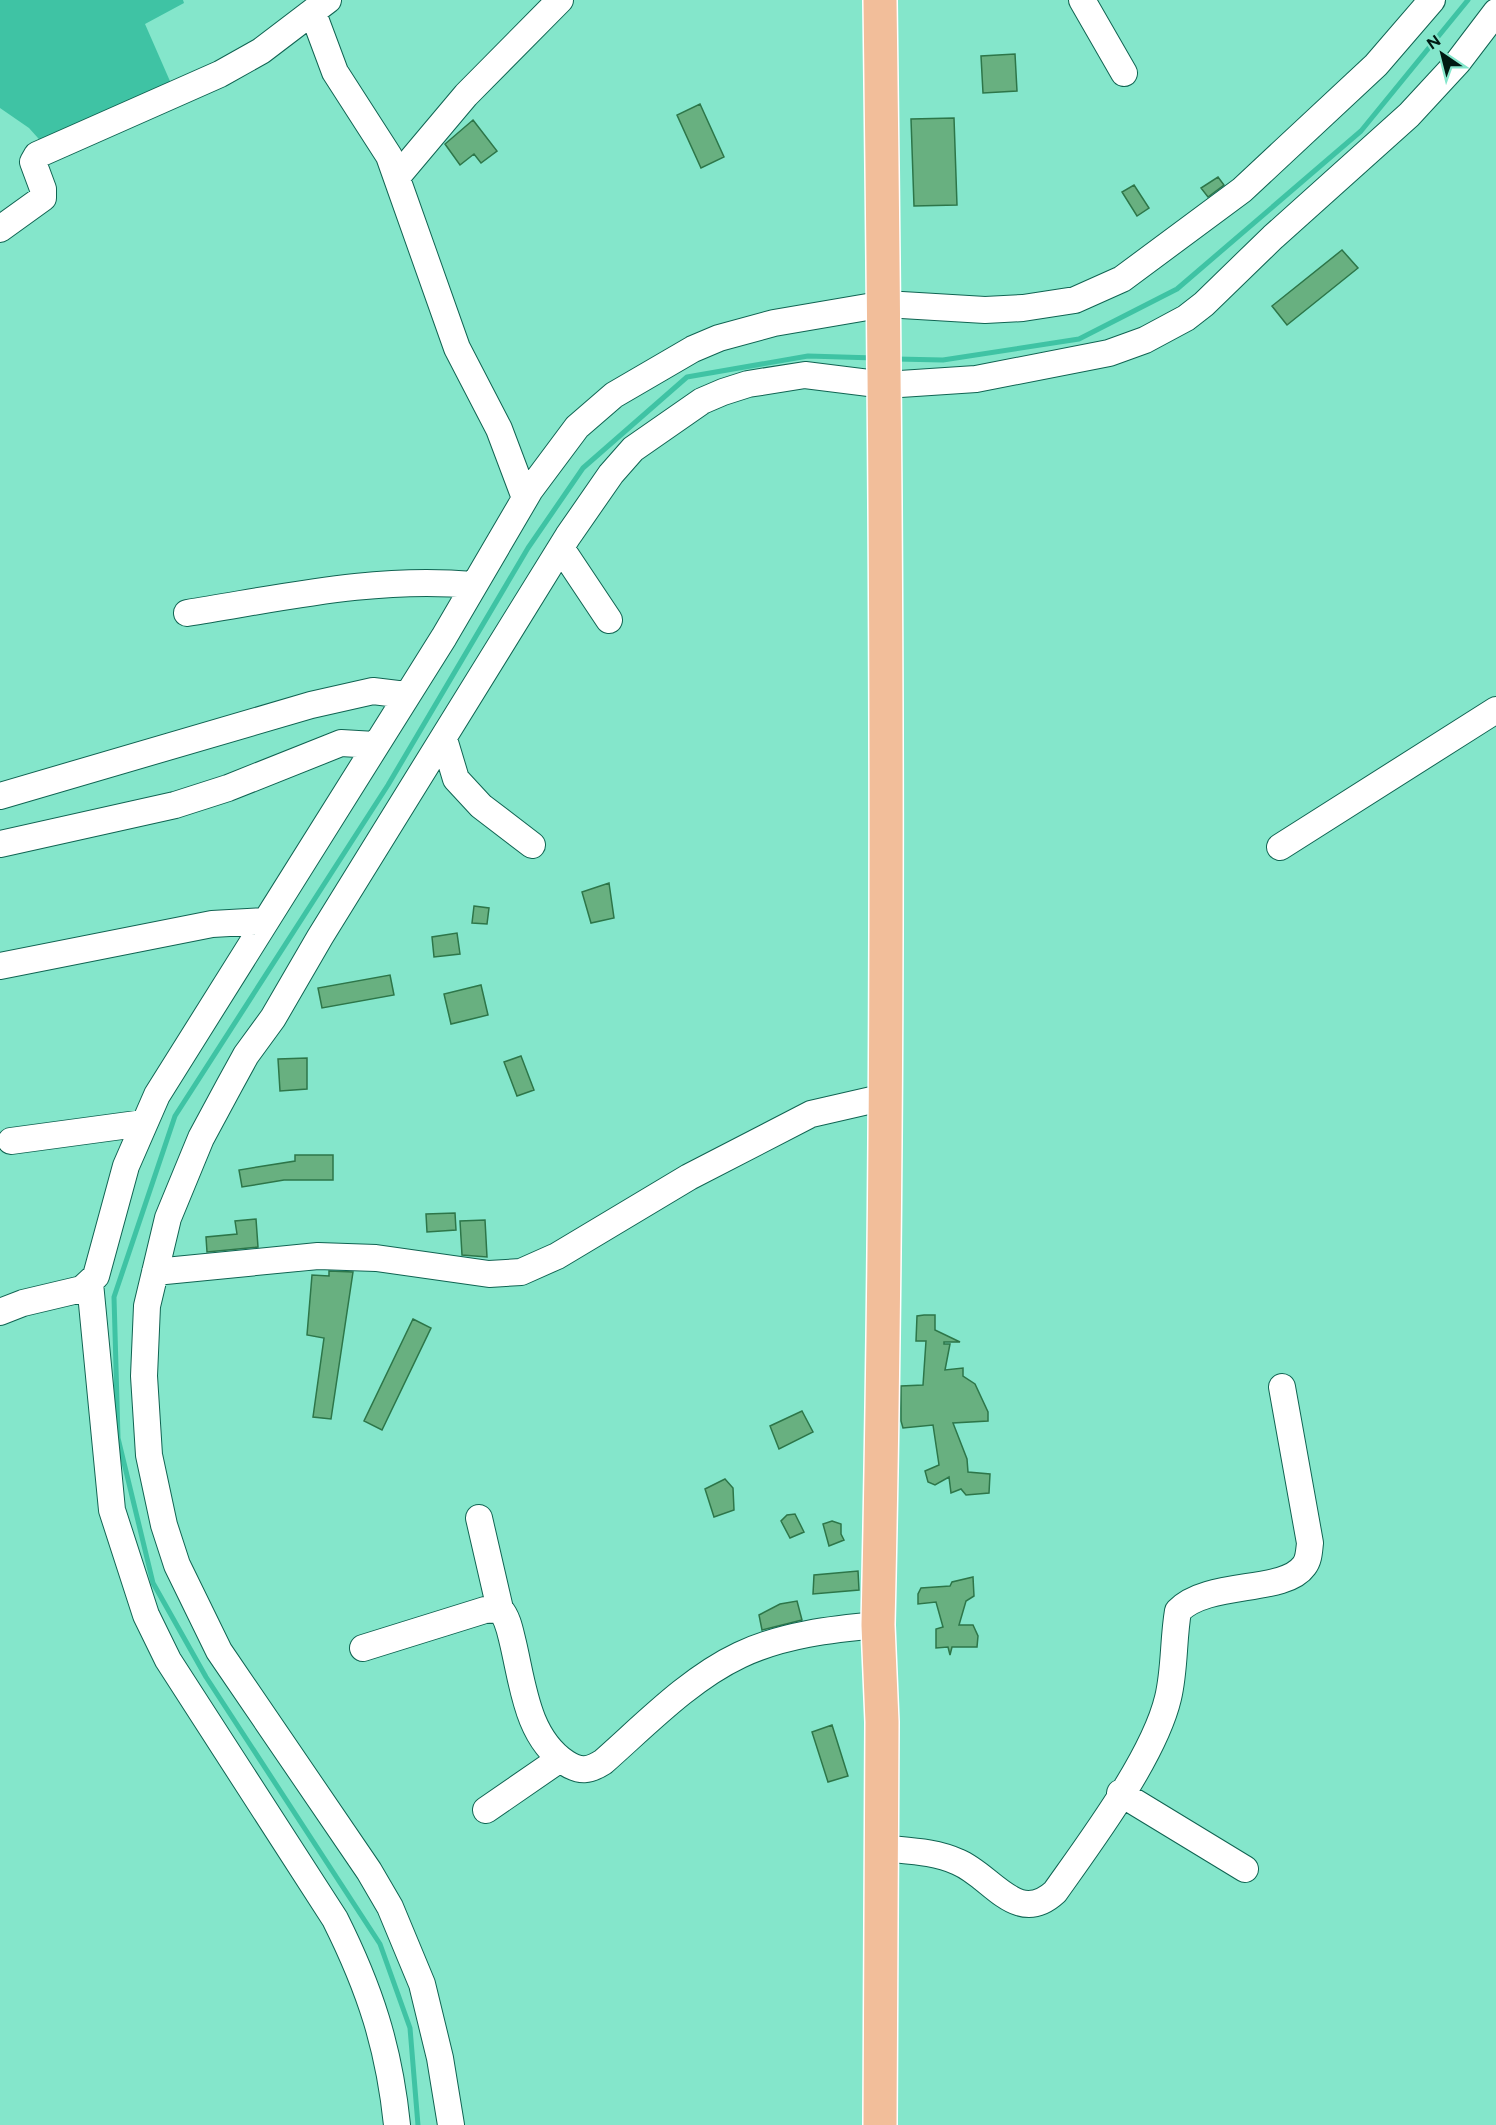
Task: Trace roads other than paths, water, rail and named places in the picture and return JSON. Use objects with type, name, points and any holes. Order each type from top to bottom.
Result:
[{"type":"main road","points":[[880,0],[885,317],[887,827],[878,1625],[882,1722],[880,2125]]},
{"type":"street","points":[[397,177],[466,94],[560,0]]},
{"type":"street","points":[[1082,0],[1124,73]]},
{"type":"street","points":[[0,1312],[22,1303],[82,1289],[96,1276],[126,1166],[157,1095],[444,637],[525,498],[558,449],[577,428],[614,395],[669,361],[719,338],[774,323],[1023,308],[1075,300],[1122,279],[1242,190],[1376,66],[1432,0]]},
{"type":"street","points":[[0,229],[43,198],[43,189],[33,162],[35,156],[220,74],[261,51],[321,6],[335,72],[381,141],[397,177],[457,348],[503,438],[525,498]]},
{"type":"street","points":[[451,2125],[440,2058],[422,1984],[390,1907],[357,1853],[219,1651],[177,1565],[164,1525],[149,1455],[146,1426],[144,1376],[147,1306],[168,1218],[201,1138],[229,1086],[561,548],[611,474],[633,449],[702,401],[748,384],[787,376],[833,377],[885,374],[976,379],[1092,357],[1144,340],[1186,318],[1204,304],[1274,237],[1409,115],[1458,62],[1496,12]]},
{"type":"street","points":[[561,548],[609,620]]},
{"type":"street","points":[[187,613],[367,584],[432,581],[473,585]]},
{"type":"street","points":[[0,796],[320,702],[373,691],[406,695]]},
{"type":"street","points":[[1280,847],[1496,710]]},
{"type":"street","points":[[444,739],[456,779],[481,806],[532,845]]},
{"type":"street","points":[[0,844],[175,805],[228,788],[341,743],[375,745]]},
{"type":"street","points":[[0,966],[213,924],[266,921]]},
{"type":"street","points":[[155,1272],[318,1256],[376,1258],[489,1274],[521,1272],[557,1256],[689,1177],[811,1114],[885,1097]]},
{"type":"street","points":[[11,1141],[144,1122]]},
{"type":"street","points":[[90,1283],[104,1406],[107,1480],[112,1510],[136,1589],[168,1660],[335,1919],[347,1942],[380,2025],[397,2125]]},
{"type":"street","points":[[881,1848],[948,1858],[970,1868],[1015,1903],[1044,1903],[1055,1892],[1147,1748],[1168,1701],[1173,1677],[1178,1611],[1198,1596],[1280,1579],[1298,1573],[1305,1565],[1310,1543],[1282,1386]]},
{"type":"street","points":[[479,1518],[500,1609],[508,1623],[534,1723],[543,1743],[560,1759],[582,1771],[592,1769],[696,1683],[725,1662],[754,1649],[831,1629],[878,1625]]},
{"type":"street","points":[[363,1648],[485,1611],[500,1609]]},
{"type":"street","points":[[486,1810],[560,1759]]},
{"type":"street","points":[[1120,1793],[1245,1869]]},
{"type":"waterway","points":[[896,359],[943,360],[1079,339],[1177,289],[1361,131],[1468,0]]},
{"type":"waterway","points":[[418,2125],[410,2028],[380,1944],[206,1677],[153,1583],[118,1438],[114,1297],[175,1116],[388,785],[528,548],[583,468],[687,377],[808,356],[875,358]]}]
